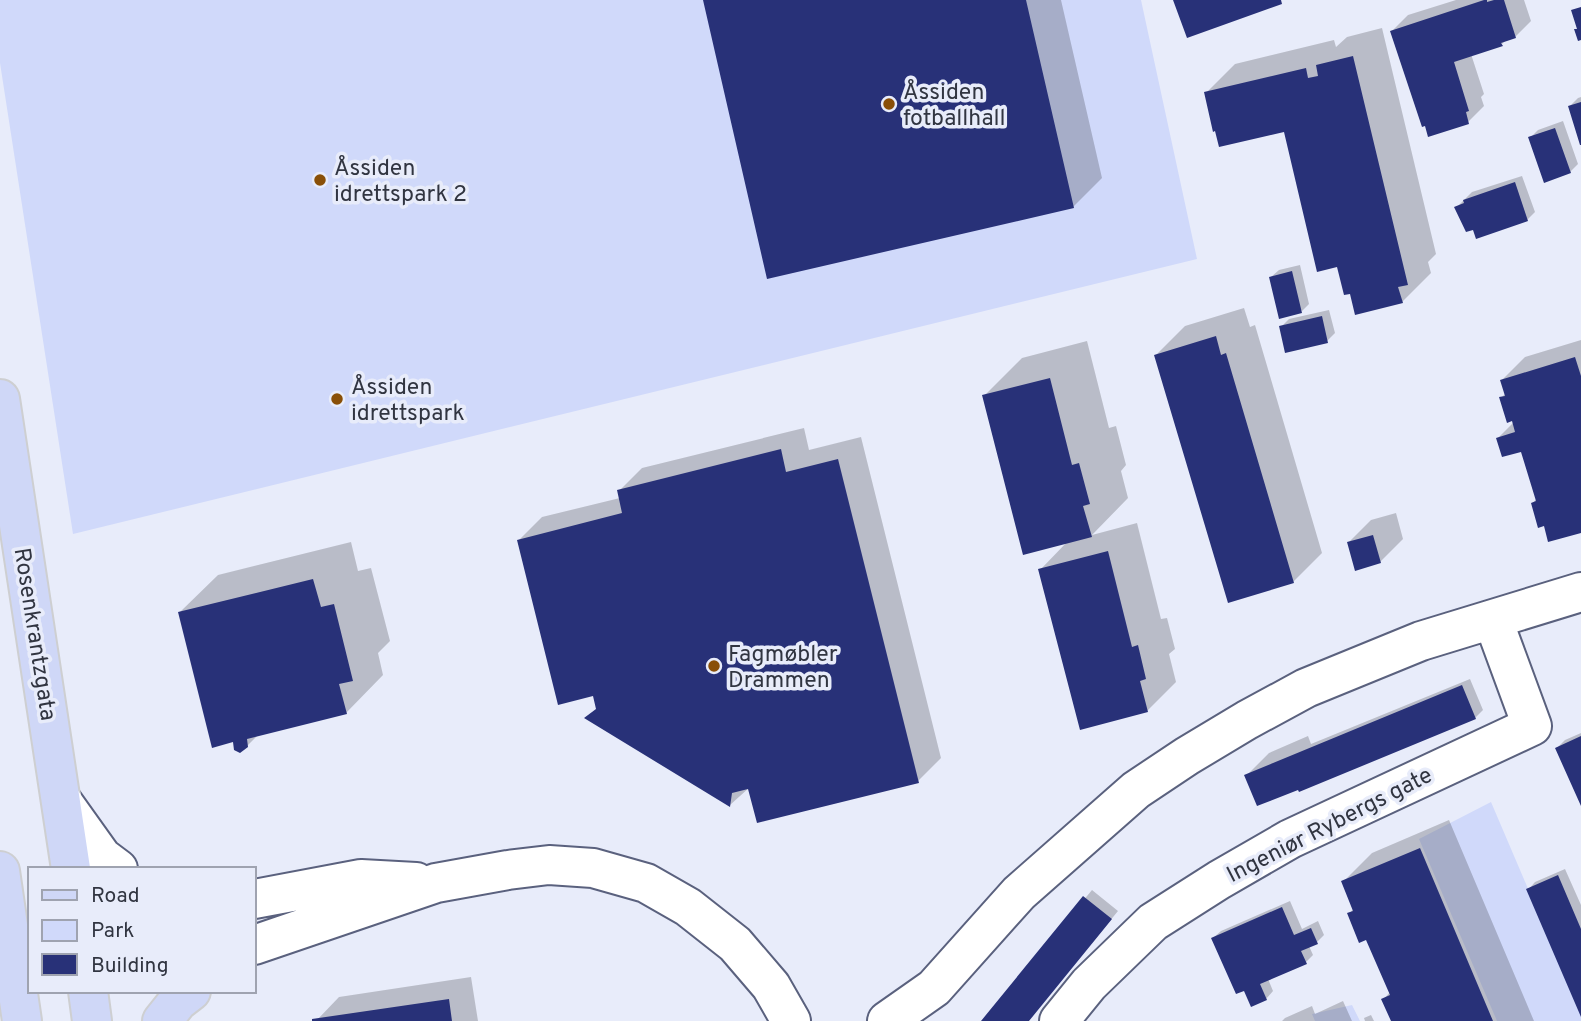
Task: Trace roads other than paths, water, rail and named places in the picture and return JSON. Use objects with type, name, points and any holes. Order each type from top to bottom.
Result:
[{"type":"main road","name":"Rosenkrantzgata","points":[[0,399],[71,867]]},
{"type":"main road","points":[[0,871],[24,965],[22,1021]]},
{"type":"main road","points":[[88,993],[92,1021]]},
{"type":"main road","points":[[162,1021],[188,993]]},
{"type":"street","points":[[887,1021],[934,988],[1018,893],[1136,790],[1187,756],[1306,688],[1421,641],[1581,592]]},
{"type":"street","name":"Ingeniør Rybergs gate","points":[[1059,1021],[1088,984],[1153,922],[1164,915],[1290,839],[1532,726],[1493,620]]},
{"type":"street","points":[[62,801],[102,857],[115,867]]},
{"type":"street","points":[[256,944],[436,883],[549,865],[593,868],[646,883],[688,908],[735,944],[771,986],[791,1021]]},
{"type":"street","points":[[256,899],[361,879],[436,883]]},
{"type":"place","name":"Åssiden fotballhall","points":[[889,104]]},
{"type":"place","name":"Åssiden idrettspark 2","points":[[320,180]]},
{"type":"place","name":"Åssiden idrettspark","points":[[337,399]]},
{"type":"place","name":"Fagmøbler Drammen","points":[[714,666]]}]
